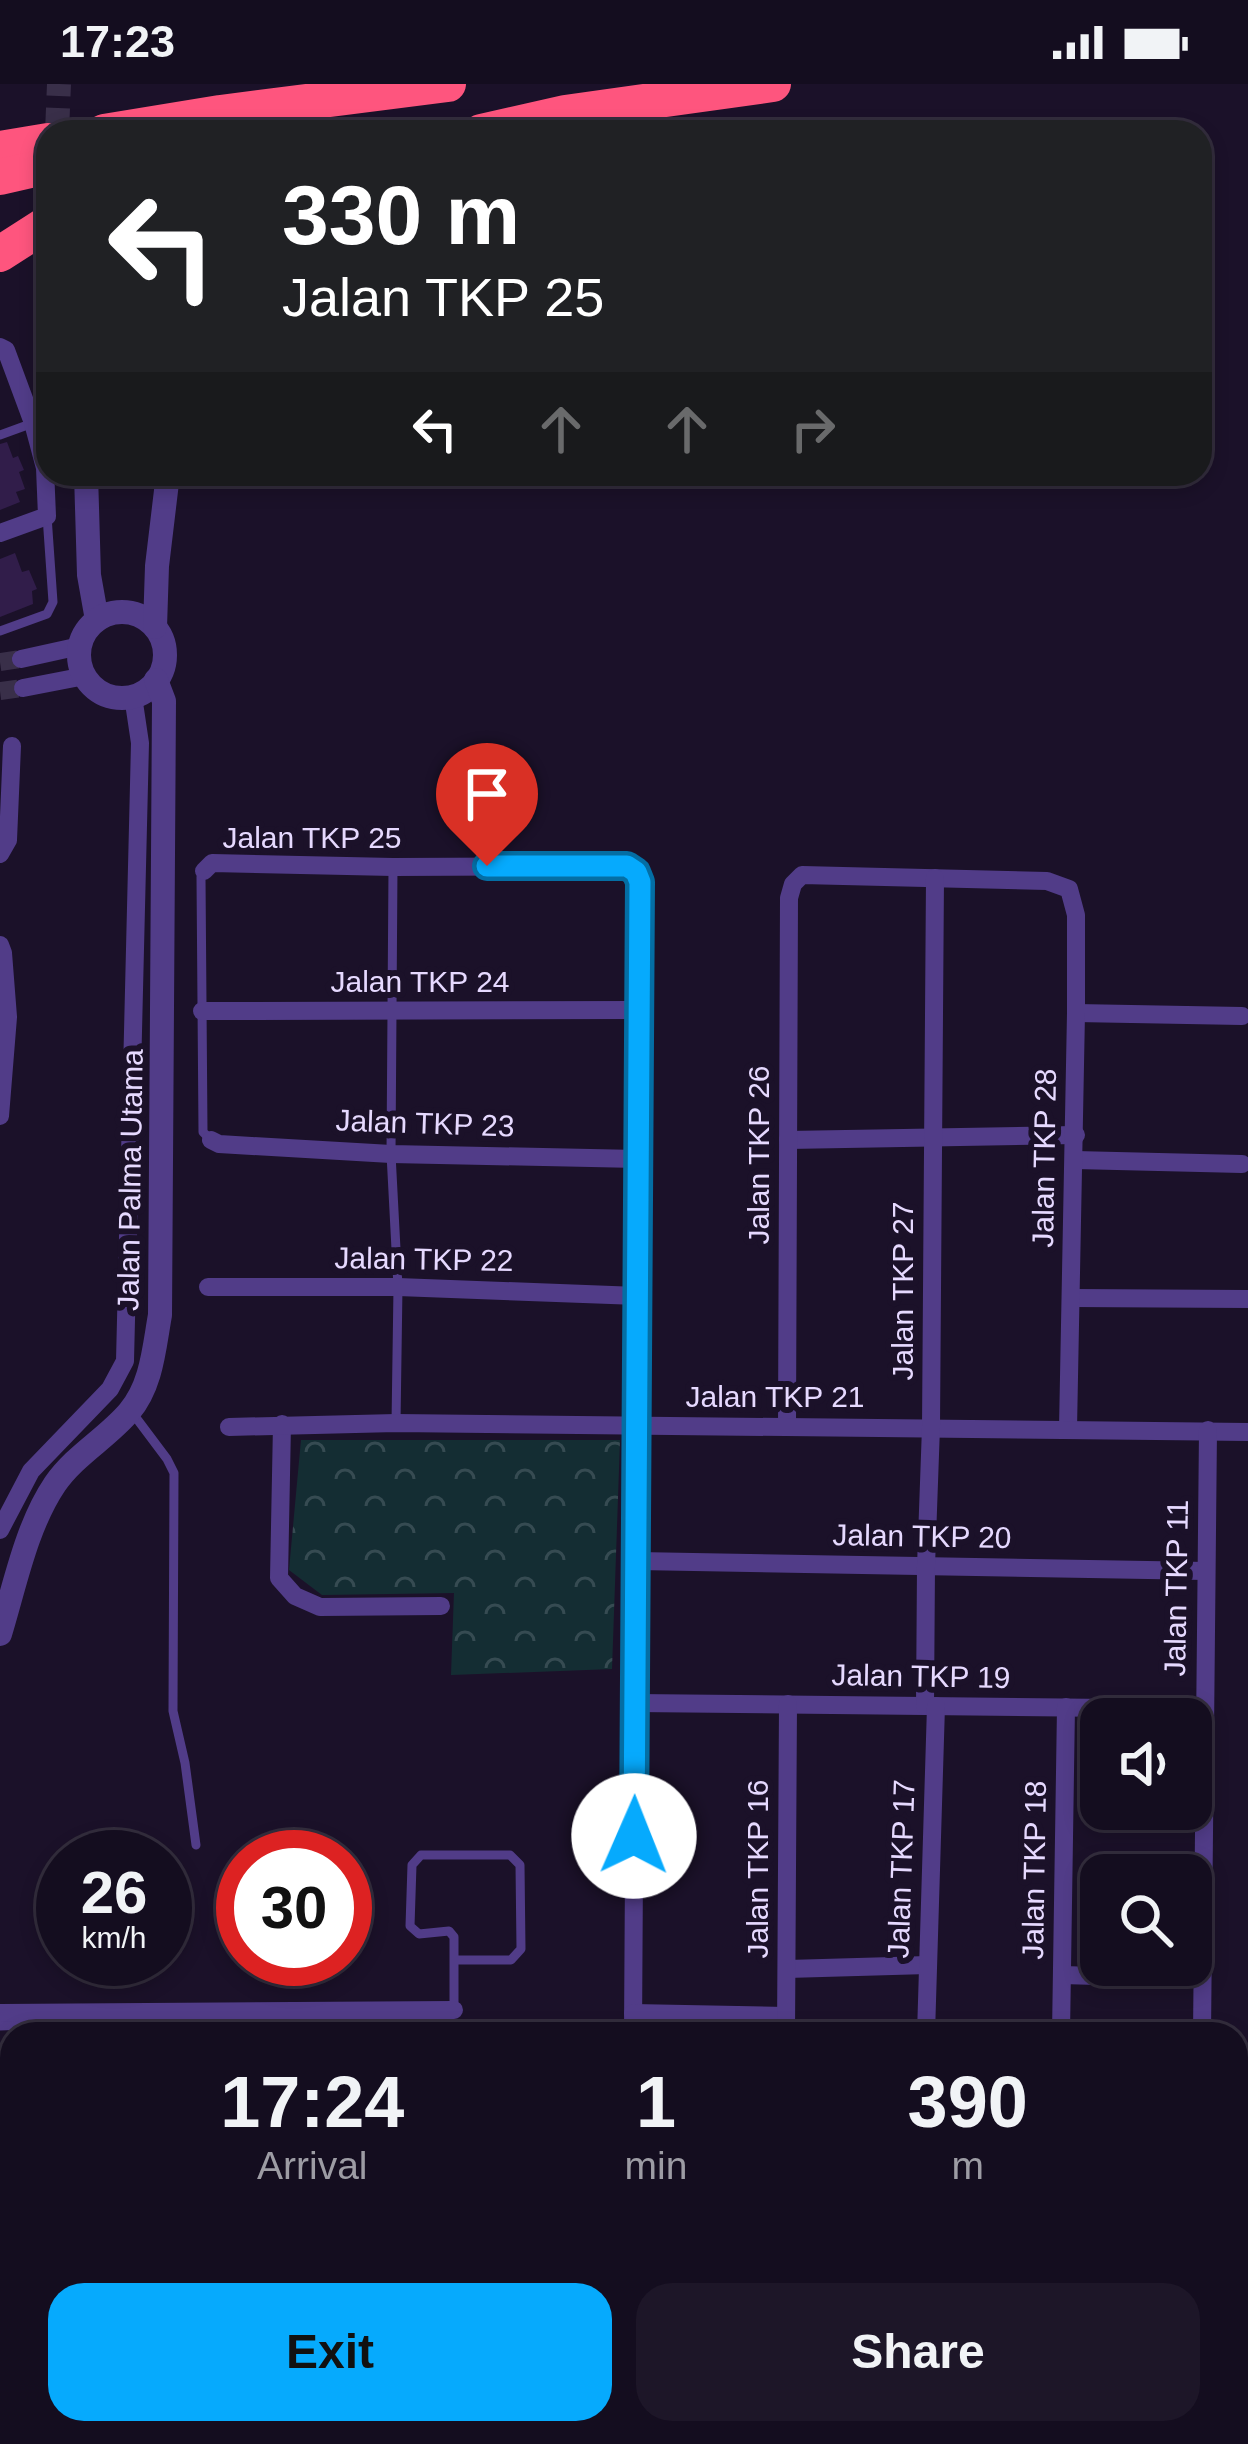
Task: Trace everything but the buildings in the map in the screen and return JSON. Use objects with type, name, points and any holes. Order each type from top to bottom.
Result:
[{"type":"highway","points":[[174,120],[448,84]]},
{"type":"highway","points":[[534,120],[773,84]]},
{"type":"highway","points":[[0,149],[36,143]]},
{"type":"highway","points":[[0,177],[36,169]]},
{"type":"highway","points":[[0,255],[36,231]]},
{"type":"highway","points":[[0,255],[36,246]]},
{"type":"street","points":[[3,349],[36,434]]},
{"type":"street","points":[[0,533],[47,516],[46,486]]},
{"type":"street","points":[[86,486],[89,575],[97,620]]},
{"type":"street","points":[[154,627],[167,486]]},
{"type":"street","points":[[133,613],[154,627],[165,653],[163,668],[146,690],[119,698],[93,687],[85,676],[80,646],[97,620],[133,613]]},
{"type":"street","points":[[21,659],[80,646]]},
{"type":"street","points":[[23,688],[85,676]]},
{"type":"street","name":"Jalan Palma Utama","points":[[0,1634],[35,1523],[56,1484],[130,1411],[149,1376],[160,1315],[164,701],[156,680]]},
{"type":"street","points":[[0,1530],[32,1471],[110,1389],[124,1360],[140,743],[133,696]]},
{"type":"street","points":[[0,854],[8,840],[12,746]]},
{"type":"street","name":"Jalan TKP 25","points":[[204,871],[212,862],[627,866],[640,882],[638,1010]]},
{"type":"street","name":"Jalan TKP 26","points":[[787,1426],[789,898],[802,875],[935,878]]},
{"type":"street","name":"Jalan TKP 28","points":[[935,878],[1047,881],[1069,890],[1076,915],[1068,1429]]},
{"type":"street","name":"Jalan TKP 27","points":[[930,1706],[926,1566],[935,878]]},
{"type":"street","points":[[0,945],[8,1017],[0,1116]]},
{"type":"street","points":[[633,2022],[638,1010]]},
{"type":"street","name":"Jalan TKP 24","points":[[202,1011],[638,1010]]},
{"type":"street","points":[[1076,1013],[1242,1016]]},
{"type":"street","points":[[788,1141],[1076,1135]]},
{"type":"street","name":"Jalan TKP 23","points":[[211,1140],[391,1154],[638,1159]]},
{"type":"street","points":[[1075,1160],[1242,1164]]},
{"type":"street","name":"Jalan TKP 22","points":[[208,1287],[398,1287],[638,1296]]},
{"type":"street","points":[[1072,1298],[1248,1299]]},
{"type":"street","name":"Jalan TKP 21","points":[[229,1427],[396,1423],[1248,1432]]},
{"type":"street","points":[[282,1424],[279,1578],[295,1596],[320,1607],[441,1606]]},
{"type":"street","name":"Jalan TKP 11","points":[[1205,1698],[1208,1430]]},
{"type":"street","name":"Jalan TKP 20","points":[[637,1561],[1206,1571]]},
{"type":"street","name":"Jalan TKP 19","points":[[635,1703],[1080,1707]]},
{"type":"street","name":"Jalan TKP 16","points":[[786,2022],[788,1704]]},
{"type":"street","name":"Jalan TKP 17","points":[[926,2022],[930,1706]]},
{"type":"street","name":"Jalan TKP 18","points":[[1061,2022],[1066,1707]]},
{"type":"street","points":[[787,1969],[928,1965]]},
{"type":"street","points":[[1062,1975],[1080,1976]]},
{"type":"street","name":"Jalan TKP 11","points":[[1202,1986],[1202,2022]]},
{"type":"street","points":[[76,2022],[203,2012],[454,2010]]},
{"type":"street","points":[[0,2013],[41,2022]]},
{"type":"street","points":[[633,2013],[748,2022]]},
{"type":"lane","points":[[0,435],[33,422]]},
{"type":"lane","points":[[0,631],[46,614],[53,602],[47,516]]},
{"type":"lane","points":[[393,867],[396,1423]]},
{"type":"lane","points":[[204,871],[203,1132],[211,1140]]},
{"type":"lane","points":[[130,1411],[174,1474],[173,1711],[196,1845]]},
{"type":"lane","points":[[454,1960],[511,1960],[521,1949],[520,1865],[510,1856],[421,1855],[412,1865],[410,1926],[419,1934],[449,1931],[454,1937],[454,1960],[454,2010]]},
{"type":"lane","points":[[203,2012],[204,2022]]},
{"type":"lane","points":[[237,2013],[237,2022]]},
{"type":"lane","points":[[291,2013],[292,2022]]},
{"type":"green space","points":[[301,1440],[620,1440],[612,1669],[451,1675],[454,1593],[322,1595],[289,1570]]},
{"type":"tunnel","points":[[58,120],[59,84]]},
{"type":"tunnel","points":[[0,662],[21,659]]},
{"type":"tunnel","points":[[0,691],[23,688]]},
{"type":"route","points":[[487,866],[627,866],[640,882],[634,1836]]}]
